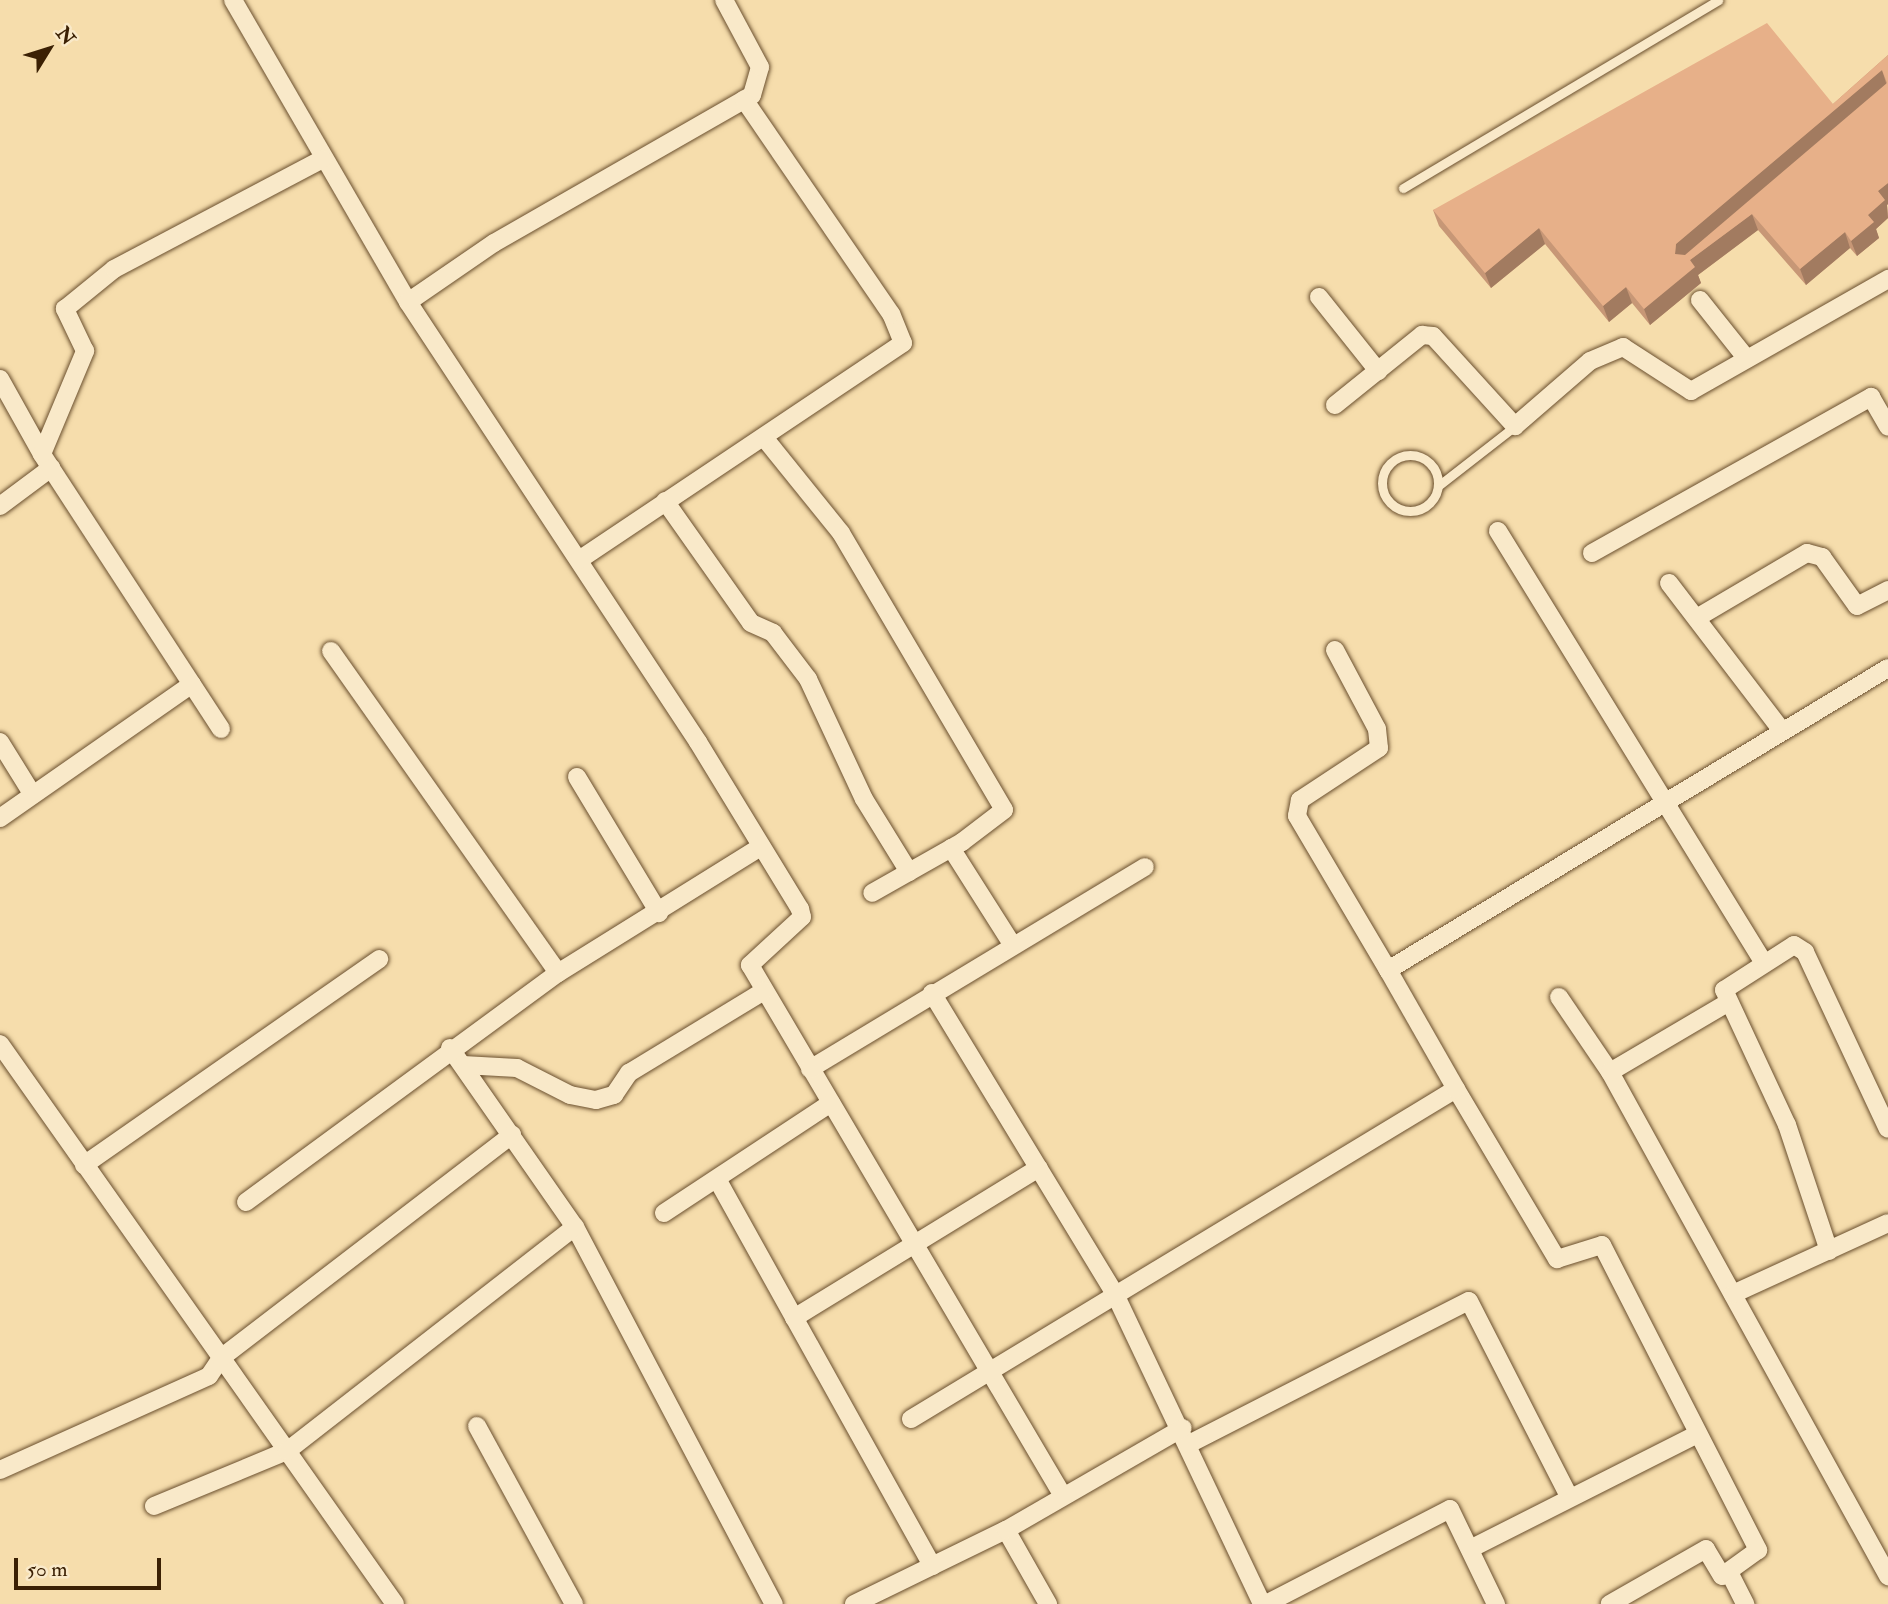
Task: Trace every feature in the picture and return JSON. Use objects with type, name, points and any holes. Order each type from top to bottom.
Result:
[{"type":"street","points":[[233,0],[408,302],[579,560],[802,917],[751,958],[764,991],[993,1368],[1063,1496]]},
{"type":"street","points":[[408,302],[494,243],[744,99],[759,87],[760,67],[724,0]]},
{"type":"street","points":[[579,560],[665,501],[766,440],[904,342],[891,314],[744,99]]},
{"type":"street","points":[[0,506],[47,461],[85,351],[65,309],[114,269],[323,159]]},
{"type":"street","points":[[1335,405],[1422,335],[1433,335],[1516,426],[1604,351],[1623,347],[1682,391],[1747,359],[1888,279]]},
{"type":"street","points":[[1318,297],[1378,370]]},
{"type":"street","points":[[1700,300],[1747,359]]},
{"type":"street","points":[[0,379],[47,461],[221,729]]},
{"type":"street","points":[[1592,553],[1871,397],[1888,426]]},
{"type":"street","points":[[766,440],[841,533],[1002,802],[1003,816],[872,893]]},
{"type":"street","points":[[665,501],[751,623],[773,633],[808,679],[864,799],[909,872]]},
{"type":"street","points":[[1499,531],[1666,800],[1763,963]]},
{"type":"street","points":[[1700,616],[1807,553],[1822,557],[1857,606],[1888,590]]},
{"type":"street","points":[[1669,583],[1700,616],[1782,731]]},
{"type":"street","points":[[1335,650],[1377,729],[1379,748],[1300,800],[1297,816],[1557,1259],[1602,1245],[1758,1550],[1730,1574],[1722,1576],[1706,1549],[1610,1604]]},
{"type":"street","points":[[331,651],[558,973]]},
{"type":"street","points":[[1388,970],[1888,668]]},
{"type":"street","points":[[0,818],[192,684]]},
{"type":"street","points":[[0,742],[33,795]]},
{"type":"street","points":[[577,777],[659,913]]},
{"type":"street","points":[[246,1202],[450,1048],[558,973],[659,913],[759,848]]},
{"type":"street","points":[[951,849],[1012,944]]},
{"type":"street","points":[[810,1069],[1012,944],[1145,867]]},
{"type":"street","points":[[1829,1251],[1787,1125],[1727,1003],[1724,990],[1794,945],[1805,952],[1888,1129]]},
{"type":"street","points":[[84,1165],[379,959]]},
{"type":"street","points":[[463,1065],[517,1068],[570,1095],[614,1095],[629,1073],[764,991]]},
{"type":"street","points":[[932,993],[1114,1292],[1186,1436],[1264,1604],[1450,1509],[1496,1604]]},
{"type":"street","points":[[1559,997],[1610,1072],[1888,1576]]},
{"type":"street","points":[[1610,1072],[1727,1003]]},
{"type":"street","points":[[0,1044],[395,1604]]},
{"type":"street","points":[[450,1048],[575,1227],[774,1604]]},
{"type":"street","points":[[912,1419],[1114,1292],[1456,1089]]},
{"type":"street","points":[[664,1213],[831,1103]]},
{"type":"street","points":[[0,1470],[209,1376],[221,1359],[512,1135]]},
{"type":"street","points":[[794,1318],[1039,1168]]},
{"type":"street","points":[[717,1179],[932,1566]]},
{"type":"street","points":[[1733,1294],[1888,1223]]},
{"type":"street","points":[[154,1506],[287,1451],[575,1227]]},
{"type":"street","points":[[854,1604],[1006,1530],[1063,1496],[1469,1301],[1570,1498]]},
{"type":"street","points":[[477,1426],[574,1604]]},
{"type":"street","points":[[1470,1549],[1698,1434]]},
{"type":"street","points":[[1006,1530],[1048,1604]]},
{"type":"street","points":[[1730,1574],[1745,1604]]},
{"type":"lane","points":[[1403,188],[1718,0]]},
{"type":"lane","points":[[1438,486],[1435,468],[1411,454],[1396,458],[1382,482],[1391,502],[1410,511],[1424,508],[1438,486],[1516,426]]},
{"type":"building","points":[[1767,23],[1833,104],[1888,55],[1888,183],[1878,191],[1885,200],[1868,215],[1874,222],[1851,241],[1845,232],[1800,269],[1752,214],[1690,260],[1695,267],[1644,309],[1626,287],[1603,306],[1539,228],[1485,273],[1433,210]],"holes":[[[1882,70],[1887,83],[1685,255],[1675,254],[1676,244]]]}]
